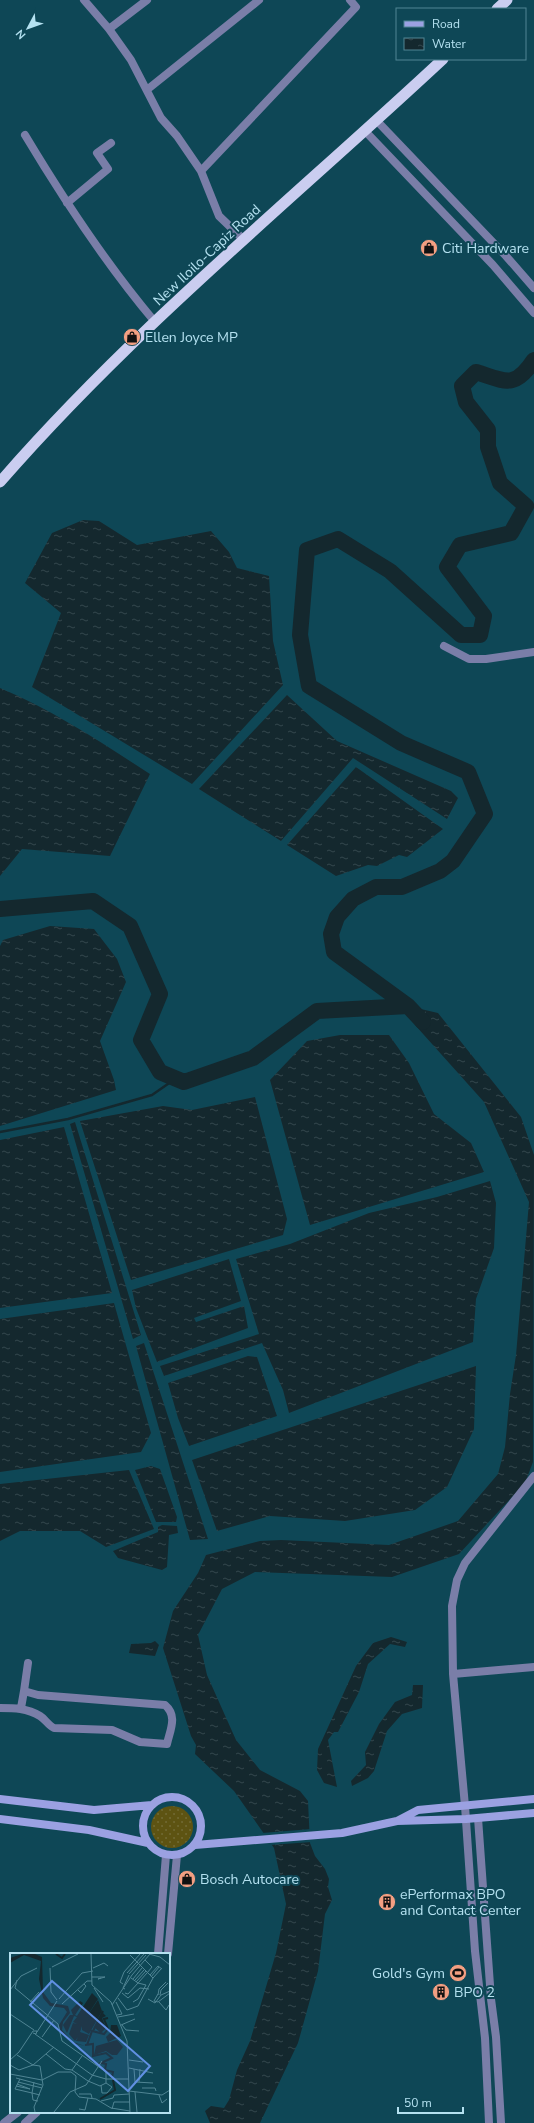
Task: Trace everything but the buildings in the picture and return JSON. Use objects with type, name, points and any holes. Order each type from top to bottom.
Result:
[{"type":"highway","points":[[498,8],[507,0]]},
{"type":"highway","name":"New Iloilo-Capiz Road","points":[[0,482],[79,395],[155,322],[365,130],[377,121],[442,60]]},
{"type":"main road","points":[[148,1843],[144,1833],[143,1823],[146,1813],[152,1805],[160,1800],[175,1797],[192,1805],[198,1813],[201,1827],[195,1845]]},
{"type":"main road","points":[[0,1799],[94,1810],[152,1805]]},
{"type":"main road","points":[[397,1821],[418,1810],[534,1799]]},
{"type":"main road","points":[[0,1819],[89,1830],[148,1843],[166,1855],[177,1855],[185,1852],[195,1845],[342,1833],[397,1821],[466,1819],[534,1813]]},
{"type":"street","points":[[84,0],[109,29],[131,60],[148,89],[160,118],[177,136],[201,171],[219,216],[244,240]]},
{"type":"street","points":[[109,29],[147,0]]},
{"type":"street","points":[[148,89],[259,0]]},
{"type":"street","points":[[201,171],[356,6],[350,0]]},
{"type":"street","points":[[377,121],[501,250],[534,288]]},
{"type":"street","points":[[365,130],[493,265],[534,313]]},
{"type":"street","points":[[25,135],[67,203],[125,287],[155,322]]},
{"type":"street","points":[[67,203],[108,169],[97,153],[111,143]]},
{"type":"street","points":[[444,646],[469,659],[486,659],[534,652]]},
{"type":"street","points":[[489,2123],[482,1999],[475,1951],[465,1806],[453,1674],[452,1606],[457,1580],[465,1563],[534,1476]]},
{"type":"street","points":[[21,1708],[28,1663]]},
{"type":"street","points":[[453,1674],[534,1667]]},
{"type":"street","points":[[0,1708],[21,1708],[41,1717],[47,1724],[54,1728],[112,1730],[140,1742],[167,1744],[173,1717],[170,1710],[165,1705],[38,1695],[24,1691]]},
{"type":"street","points":[[478,1818],[491,1999],[496,2037],[501,2123]]},
{"type":"street","points":[[158,1953],[166,1855]]},
{"type":"street","points":[[168,1953],[177,1855]]},
{"type":"street","points":[[475,1951],[488,1950]]},
{"type":"street","points":[[482,1999],[491,1999]]},
{"type":"street","points":[[485,2038],[496,2037]]},
{"type":"street","points":[[4,2123],[17,2113]]},
{"type":"street","points":[[25,2123],[36,2113]]},
{"type":"shaded area","points":[[172,1806],[187,1812],[193,1827],[187,1842],[172,1848],[157,1842],[151,1827],[157,1812]]},
{"type":"water","points":[[83,520],[99,521],[137,545],[211,531],[229,552],[237,568],[269,576],[273,641],[283,685],[192,784],[32,687],[61,613],[25,583],[52,533]]},
{"type":"water","points":[[0,688],[39,706],[150,774],[110,856],[22,849],[0,876]]},
{"type":"water","points":[[287,695],[337,741],[451,791],[458,798],[447,819],[353,758],[281,841],[199,789]]},
{"type":"water","points":[[356,767],[443,829],[407,857],[399,855],[377,866],[368,865],[336,876],[287,845]]},
{"type":"water","points":[[50,926],[94,929],[117,959],[126,982],[100,1041],[114,1080],[116,1090],[0,1126],[0,946],[3,940]]},
{"type":"water","points":[[408,1006],[438,1013],[521,1117],[534,1155],[533,1462],[525,1483],[459,1554],[392,1577],[255,1572],[222,1589],[198,1635],[207,1675],[236,1740],[260,1770],[300,1791],[308,1801],[310,1843],[315,1856],[325,1869],[329,1879],[328,1887],[332,1900],[325,1914],[318,1971],[298,2043],[260,2123],[210,2123],[205,2111],[211,2106],[224,2108],[229,2100],[237,2070],[250,2041],[276,1953],[286,1904],[274,1848],[234,1791],[195,1754],[196,1745],[191,1736],[163,1648],[173,1611],[198,1573],[206,1555],[260,1541],[281,1540],[389,1545],[458,1521],[498,1474],[505,1447],[510,1394],[516,1355],[529,1202],[484,1102],[415,1025]]},
{"type":"water","points":[[340,1035],[389,1035],[409,1063],[434,1114],[471,1143],[484,1172],[310,1225],[270,1080],[307,1041]]},
{"type":"water","points":[[255,1097],[287,1219],[283,1235],[131,1280],[80,1121],[163,1106],[192,1110]]},
{"type":"water","points":[[75,1122],[141,1335],[133,1339],[70,1124]]},
{"type":"water","points":[[64,1127],[112,1293],[0,1308],[0,1140]]},
{"type":"water","points":[[490,1181],[496,1203],[494,1248],[476,1299],[473,1342],[289,1413],[283,1390],[262,1343],[164,1376],[160,1366],[259,1334],[236,1259],[290,1244],[369,1213],[437,1197]]},
{"type":"water","points":[[229,1259],[241,1301],[194,1318],[196,1322],[244,1306],[248,1328],[157,1362],[136,1308],[132,1290]]},
{"type":"water","points":[[114,1303],[151,1433],[141,1452],[0,1472],[0,1319]]},
{"type":"water","points":[[144,1343],[208,1539],[190,1540],[136,1346]]},
{"type":"water","points":[[248,1356],[257,1357],[277,1416],[189,1446],[178,1418],[168,1383]]},
{"type":"water","points":[[476,1366],[474,1429],[447,1487],[415,1510],[345,1521],[270,1516],[217,1531],[192,1460]]},
{"type":"water","points":[[151,1466],[160,1469],[177,1517],[176,1522],[156,1522],[135,1470]]},
{"type":"water","points":[[129,1470],[154,1529],[106,1547],[80,1531],[20,1531],[0,1541],[0,1484]]},
{"type":"water","points":[[162,1525],[177,1526],[178,1533],[169,1535],[167,1567],[162,1570],[118,1558],[113,1551],[158,1532],[158,1527]]},
{"type":"water","points":[[391,1637],[407,1642],[405,1647],[390,1644],[368,1664],[359,1692],[338,1732],[334,1732],[328,1740],[337,1787],[324,1783],[317,1770],[318,1749],[356,1666],[373,1643]]},
{"type":"water","points":[[155,1641],[159,1645],[155,1656],[129,1653],[131,1644],[151,1643]]},
{"type":"water","points":[[413,1685],[423,1685],[422,1708],[402,1714],[387,1731],[374,1771],[368,1778],[352,1786],[351,1781],[366,1765],[365,1752],[379,1724],[395,1702],[412,1695]]},
{"type":"pier","points":[[311,1829],[312,1842],[270,1845],[262,1833]]},
{"type":"waterway","points":[[423,1022],[408,1006],[334,952],[331,934],[337,917],[353,899],[376,887],[402,887],[440,871],[453,861],[485,814],[468,772],[401,743],[309,686],[300,635],[307,550],[338,539],[390,571],[461,635],[480,635],[484,616],[447,567],[460,545],[511,533],[526,506],[500,483],[488,447],[488,430],[466,402],[462,386],[476,372],[502,380],[508,381],[515,379],[521,376],[534,360]]},
{"type":"waterway","points":[[0,909],[93,901],[130,926],[160,994],[141,1040],[160,1072],[184,1082],[253,1058],[317,1011],[408,1006]]},
{"type":"waterway","points":[[0,1132],[68,1119],[152,1095],[175,1079]]},
{"type":"place","name":"Citi Hardware","points":[[429,248]]},
{"type":"place","name":"Ellen Joyce MP","points":[[132,337]]},
{"type":"place","name":"Bosch Autocare","points":[[187,1879]]},
{"type":"place","name":"ePerformax BPO and Contact Center","points":[[387,1902]]},
{"type":"place","name":"Gold's Gym","points":[[458,1973]]},
{"type":"place","name":"BPO 2","points":[[441,1992]]}]
